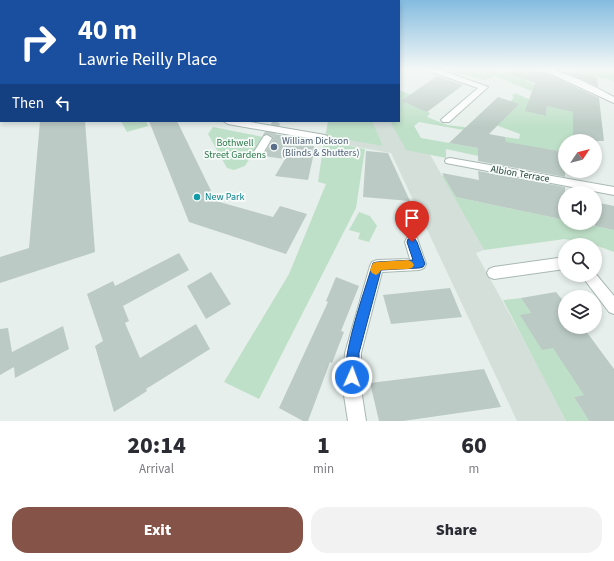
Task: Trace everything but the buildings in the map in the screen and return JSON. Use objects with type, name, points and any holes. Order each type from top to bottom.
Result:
[{"type":"street","points":[[446,120],[482,89]]},
{"type":"street","points":[[592,89],[614,100]]},
{"type":"street","points":[[234,122],[325,138]]},
{"type":"street","points":[[256,155],[267,138]]},
{"type":"street","name":"Albion Terrace","points":[[450,161],[614,191]]},
{"type":"street","points":[[357,421],[352,389],[353,353],[377,266],[419,264],[412,242]]},
{"type":"street","points":[[494,273],[558,264]]},
{"type":"street","points":[[594,282],[614,307]]},
{"type":"shaded area","points":[[400,121],[414,126],[484,250],[476,253],[566,421],[517,421],[391,153],[324,141],[328,122]]},
{"type":"green space","points":[[525,89],[542,89],[561,109],[573,112],[573,134],[558,134],[558,151],[506,143],[505,137],[519,139],[520,134],[493,124],[514,97],[512,96],[515,93],[531,100],[530,112],[546,116],[548,98]]},
{"type":"green space","points":[[400,90],[412,95],[401,101],[430,113],[427,117],[447,125],[464,127],[475,132],[419,122],[414,126],[421,138],[478,148],[478,156],[446,149],[446,158],[406,150],[391,122],[400,122]]},
{"type":"green space","points":[[122,122],[146,122],[148,126],[127,132]]},
{"type":"green space","points":[[328,122],[372,122],[383,146],[326,136]]},
{"type":"green space","name":"Bothwell Street Gardens","points":[[213,127],[263,137],[245,166],[234,170],[227,168],[208,134]]},
{"type":"green space","points":[[324,141],[365,149],[356,208],[259,399],[224,382],[289,274],[326,184],[318,182]]},
{"type":"green space","points":[[444,175],[456,197],[558,219],[558,230],[602,230],[602,227],[614,230],[614,252],[602,248],[602,238],[558,238],[558,240],[484,250],[442,176]]},
{"type":"green space","points":[[359,212],[370,216],[377,226],[369,242],[358,239],[360,233],[349,230]]},
{"type":"green space","points":[[521,298],[585,395],[574,397],[589,421],[566,421],[503,300]]},
{"type":"tunnel","points":[[273,129],[276,122]]},
{"type":"tunnel","points":[[267,138],[273,128]]},
{"type":"slow traffic","points":[[376,270],[377,266],[408,265]]},
{"type":"place","name":"William Dickson (Blinds & Shutters)","points":[[274,147]]},
{"type":"place","name":"New Park","points":[[197,197]]},
{"type":"route","points":[[352,377],[353,353],[377,266],[419,264],[412,242]]}]
